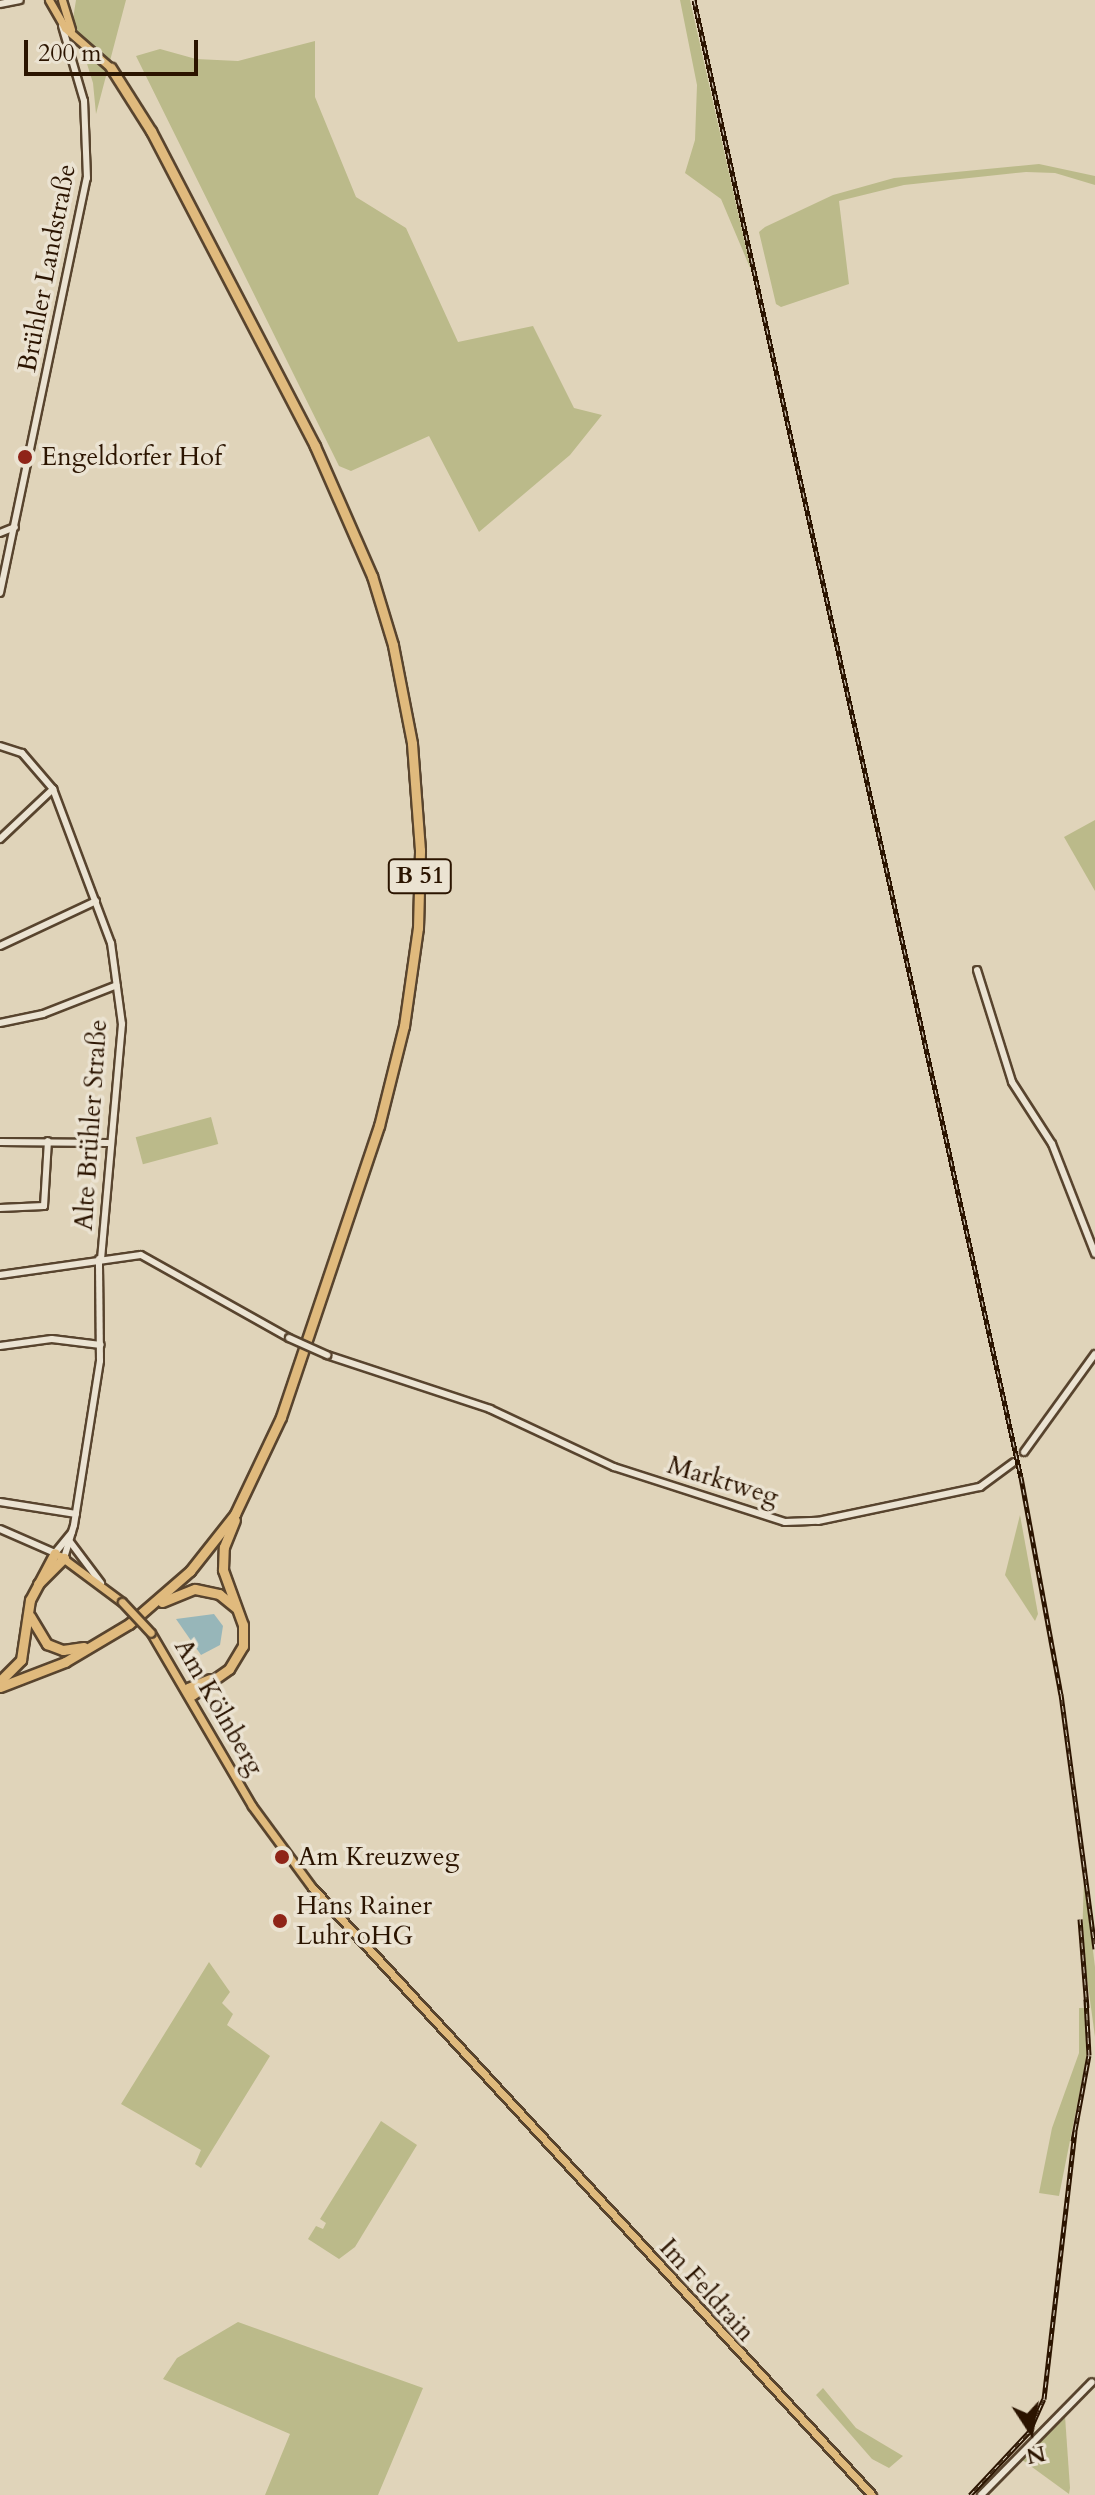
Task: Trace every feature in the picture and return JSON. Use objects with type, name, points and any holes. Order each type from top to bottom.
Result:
[{"type":"highway","name":"B 51","points":[[0,1687],[65,1662],[108,1638],[148,1609],[206,1552],[241,1501],[286,1404],[393,1080],[416,952],[420,835],[409,724],[385,617],[349,517],[315,446],[151,131],[111,68]]},
{"type":"highway","points":[[190,1692],[221,1675],[243,1646],[237,1609],[223,1562],[241,1501]]},
{"type":"highway","points":[[0,1681],[24,1653],[28,1609],[36,1586],[60,1555]]},
{"type":"highway","points":[[148,1609],[195,1589],[219,1594],[237,1609]]},
{"type":"highway","points":[[28,1609],[39,1637],[58,1649],[76,1650],[108,1638]]},
{"type":"main road","name":"Brühler Landstraße","points":[[49,0],[61,23]]},
{"type":"main road","points":[[62,0],[74,35]]},
{"type":"main road","name":"B 51","points":[[61,23],[111,68]]},
{"type":"main road","name":"Am Kölnberg","points":[[60,1555],[101,1583],[151,1633],[190,1692],[273,1837],[311,1886],[516,2110]]},
{"type":"main road","name":"Im Feldrain","points":[[516,2110],[872,2495]]},
{"type":"street","points":[[0,4],[20,0]]},
{"type":"street","name":"Brühler Landstraße","points":[[0,593],[48,376],[88,160],[82,86],[61,23]]},
{"type":"street","points":[[0,533],[15,527]]},
{"type":"street","name":"Alte Brühler Straße","points":[[0,746],[22,753],[53,789],[108,933],[122,1024],[108,1143],[100,1259],[101,1345],[71,1543],[60,1555]]},
{"type":"street","points":[[0,839],[53,789]]},
{"type":"street","points":[[0,946],[96,901]]},
{"type":"street","points":[[977,970],[1012,1082],[1052,1144],[1095,1254]]},
{"type":"street","points":[[0,1023],[43,1014],[117,985]]},
{"type":"street","points":[[0,1208],[44,1206],[48,1141]]},
{"type":"street","points":[[0,1142],[108,1143]]},
{"type":"street","name":"Marktweg","points":[[0,1275],[141,1255],[289,1338],[327,1355],[424,1391],[490,1409],[614,1467],[785,1522],[818,1521],[980,1487],[1014,1462]]},
{"type":"street","points":[[0,1346],[52,1339],[101,1345]]},
{"type":"street","points":[[1024,1452],[1095,1354]]},
{"type":"street","points":[[0,1502],[76,1514]]},
{"type":"street","name":"Am Kölnberg","points":[[0,1529],[60,1555]]},
{"type":"street","name":"Alte Brühler Straße","points":[[60,1555],[72,1532]]},
{"type":"street","points":[[71,1543],[101,1583]]},
{"type":"street","points":[[981,2495],[1092,2382]]},
{"type":"shaded area","points":[[76,0],[126,0],[96,114],[93,83],[73,19]]},
{"type":"shaded area","points":[[680,0],[690,0],[751,270],[721,199],[685,173],[695,140],[697,85]]},
{"type":"shaded area","points":[[315,41],[315,97],[356,197],[406,228],[458,342],[533,326],[574,408],[602,415],[570,455],[479,532],[429,436],[351,471],[339,466],[136,56],[160,49],[196,59],[238,61]]},
{"type":"shaded area","points":[[1039,164],[1095,176],[1095,185],[1055,173],[1026,172],[904,185],[839,201],[849,284],[781,307],[776,304],[759,232],[765,227],[833,195],[894,178]]},
{"type":"shaded area","points":[[1095,820],[1095,891],[1064,837]]},
{"type":"shaded area","points":[[211,1117],[218,1144],[143,1164],[136,1137]]},
{"type":"shaded area","points":[[1020,1515],[1038,1614],[1035,1621],[1005,1575]]},
{"type":"shaded area","points":[[1084,1877],[1095,1967],[1095,2037],[1082,1941]]},
{"type":"shaded area","points":[[209,1962],[230,1992],[222,2003],[233,2014],[227,2025],[270,2056],[201,2168],[195,2164],[201,2150],[121,2104]]},
{"type":"shaded area","points":[[1079,2008],[1085,2008],[1087,2055],[1059,2196],[1039,2193],[1052,2128],[1079,2053]]},
{"type":"shaded area","points":[[381,2121],[417,2145],[355,2247],[339,2259],[308,2239],[316,2226],[323,2229],[326,2223],[320,2219]]},
{"type":"shaded area","points":[[238,2322],[423,2388],[378,2495],[265,2495],[290,2434],[163,2379],[177,2358]]},
{"type":"shaded area","points":[[823,2388],[856,2428],[903,2456],[889,2468],[872,2459],[816,2395]]},
{"type":"shaded area","points":[[1065,2416],[1070,2488],[1069,2494],[1021,2459]]},
{"type":"water","points":[[214,1614],[223,1626],[220,1645],[201,1655],[176,1619]]},
{"type":"railway","points":[[694,0],[1021,1477],[1061,1694],[1095,1949]]},
{"type":"railway","points":[[1080,1919],[1087,2008]]},
{"type":"railway","points":[[1073,2141],[1089,2055],[1086,1999]]},
{"type":"railway","points":[[970,2495],[1029,2432],[1044,2399],[1075,2132]]},
{"type":"place","name":"Engeldorfer Hof","points":[[25,457]]},
{"type":"place","name":"Am Kreuzweg","points":[[282,1857]]},
{"type":"place","name":"Hans Rainer Luhr oHG","points":[[280,1921]]}]
